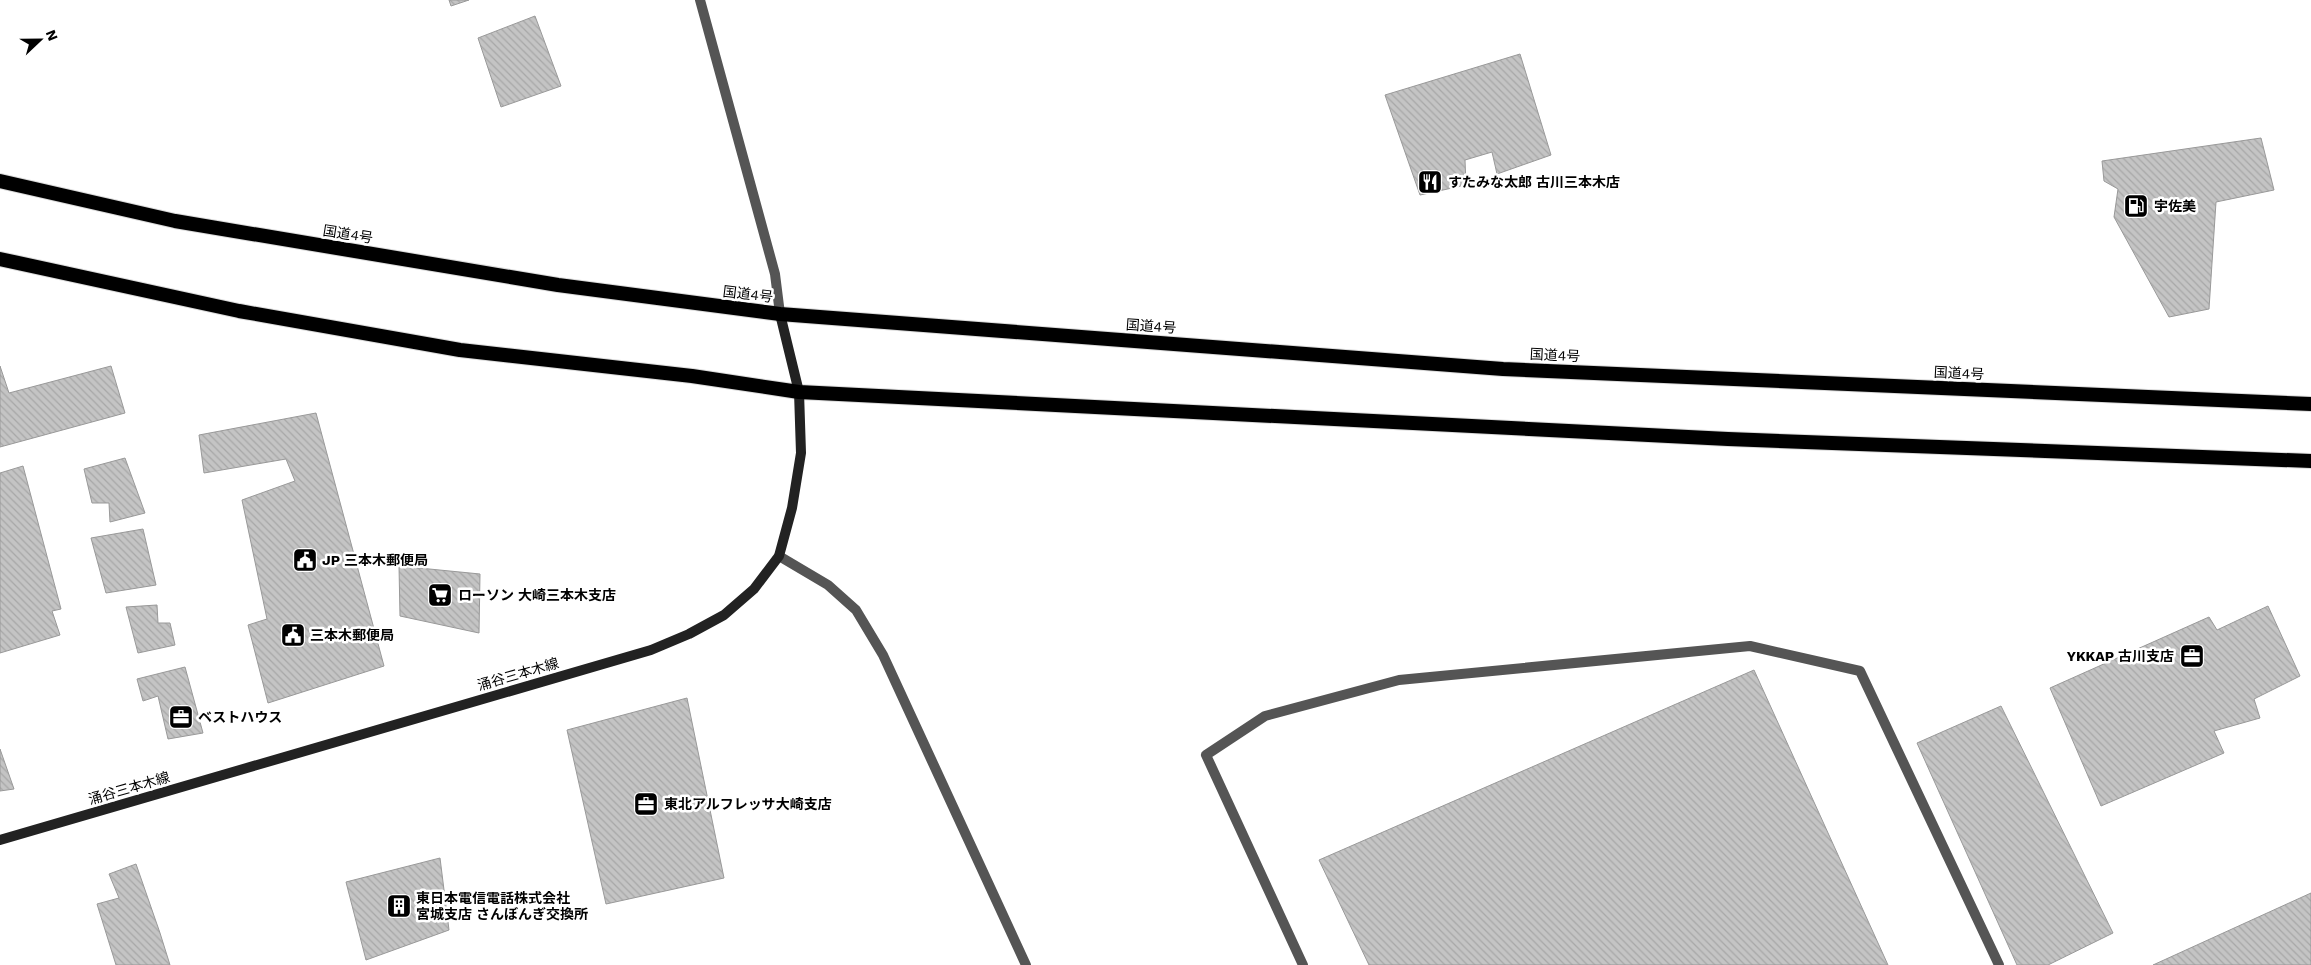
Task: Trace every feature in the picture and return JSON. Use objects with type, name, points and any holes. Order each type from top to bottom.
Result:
[{"type":"highway","name":"国道4号","points":[[0,181],[175,222],[558,285],[780,314],[1503,369],[2311,404]]},
{"type":"highway","points":[[0,259],[239,312],[460,350],[692,376],[799,392],[1728,439],[2311,461]]},
{"type":"main road","name":"涌谷三本木線","points":[[0,840],[651,650],[689,634],[724,615],[754,589],[779,556],[792,508],[801,454],[799,392],[780,314]]},
{"type":"street","points":[[700,0],[775,274],[780,314]]},
{"type":"street","points":[[779,556],[828,585],[856,610],[884,655],[1026,965]]},
{"type":"street","points":[[1303,965],[1206,755],[1265,716],[1399,680],[1750,646],[1860,671],[1999,965]]},
{"type":"building","points":[[449,0],[469,0],[451,6]]},
{"type":"building","points":[[535,16],[561,86],[501,107],[478,38]]},
{"type":"building","points":[[1520,54],[1551,155],[1497,174],[1492,152],[1465,160],[1466,185],[1420,195],[1385,95]]},
{"type":"building","points":[[2261,138],[2274,190],[2216,202],[2209,309],[2169,317],[2114,217],[2118,189],[2104,181],[2102,161]]},
{"type":"building","points":[[0,366],[9,393],[111,366],[125,413],[0,447]]},
{"type":"building","name":"JP 三本木郵便局","points":[[316,413],[384,666],[268,703],[248,625],[267,619],[242,500],[295,481],[286,459],[204,473],[199,435]]},
{"type":"building","points":[[125,458],[145,513],[110,522],[109,503],[92,503],[84,469]]},
{"type":"building","points":[[23,466],[61,609],[52,611],[60,635],[0,653],[0,473]]},
{"type":"building","points":[[143,529],[156,585],[106,593],[91,538]]},
{"type":"building","name":"ローソン 大崎三本木支店","points":[[399,566],[480,574],[479,633],[400,616]]},
{"type":"building","points":[[157,605],[158,623],[170,623],[175,645],[138,653],[126,607]]},
{"type":"building","points":[[2268,606],[2300,676],[2254,699],[2260,718],[2214,731],[2224,753],[2101,806],[2050,688],[2209,617],[2217,630]]},
{"type":"building","name":"ベストハウス","points":[[185,667],[203,733],[168,739],[158,696],[143,701],[137,679]]},
{"type":"building","points":[[1754,670],[1888,965],[1369,965],[1319,860]]},
{"type":"building","name":"東北アルフレッサ大崎支店","points":[[687,698],[724,878],[606,904],[567,730]]},
{"type":"building","points":[[2001,706],[2113,933],[2048,965],[2017,965],[1917,743]]},
{"type":"building","points":[[0,749],[14,789],[0,791]]},
{"type":"building","name":"東日本電信電話株式会社 宮城支店 さんぼんぎ交換所","points":[[440,858],[449,930],[366,960],[346,882]]},
{"type":"building","points":[[136,864],[170,965],[116,965],[97,904],[119,898],[109,874]]},
{"type":"building","points":[[2311,893],[2311,965],[2153,965]]},
{"type":"place","name":"すたみな太郎 古川三本木店","points":[[1430,182]]},
{"type":"place","name":"宇佐美","points":[[2136,206]]},
{"type":"place","name":"JP 三本木郵便局","points":[[305,560]]},
{"type":"place","name":"ローソン 大崎三本木支店","points":[[440,595]]},
{"type":"place","name":"三本木郵便局","points":[[293,635]]},
{"type":"place","name":"YKKAP 古川支店","points":[[2192,656]]},
{"type":"place","name":"ベストハウス","points":[[181,717]]},
{"type":"place","name":"東北アルフレッサ大崎支店","points":[[646,804]]},
{"type":"place","name":"東日本電信電話株式会社 宮城支店 さんぼんぎ交換所","points":[[399,906]]}]
